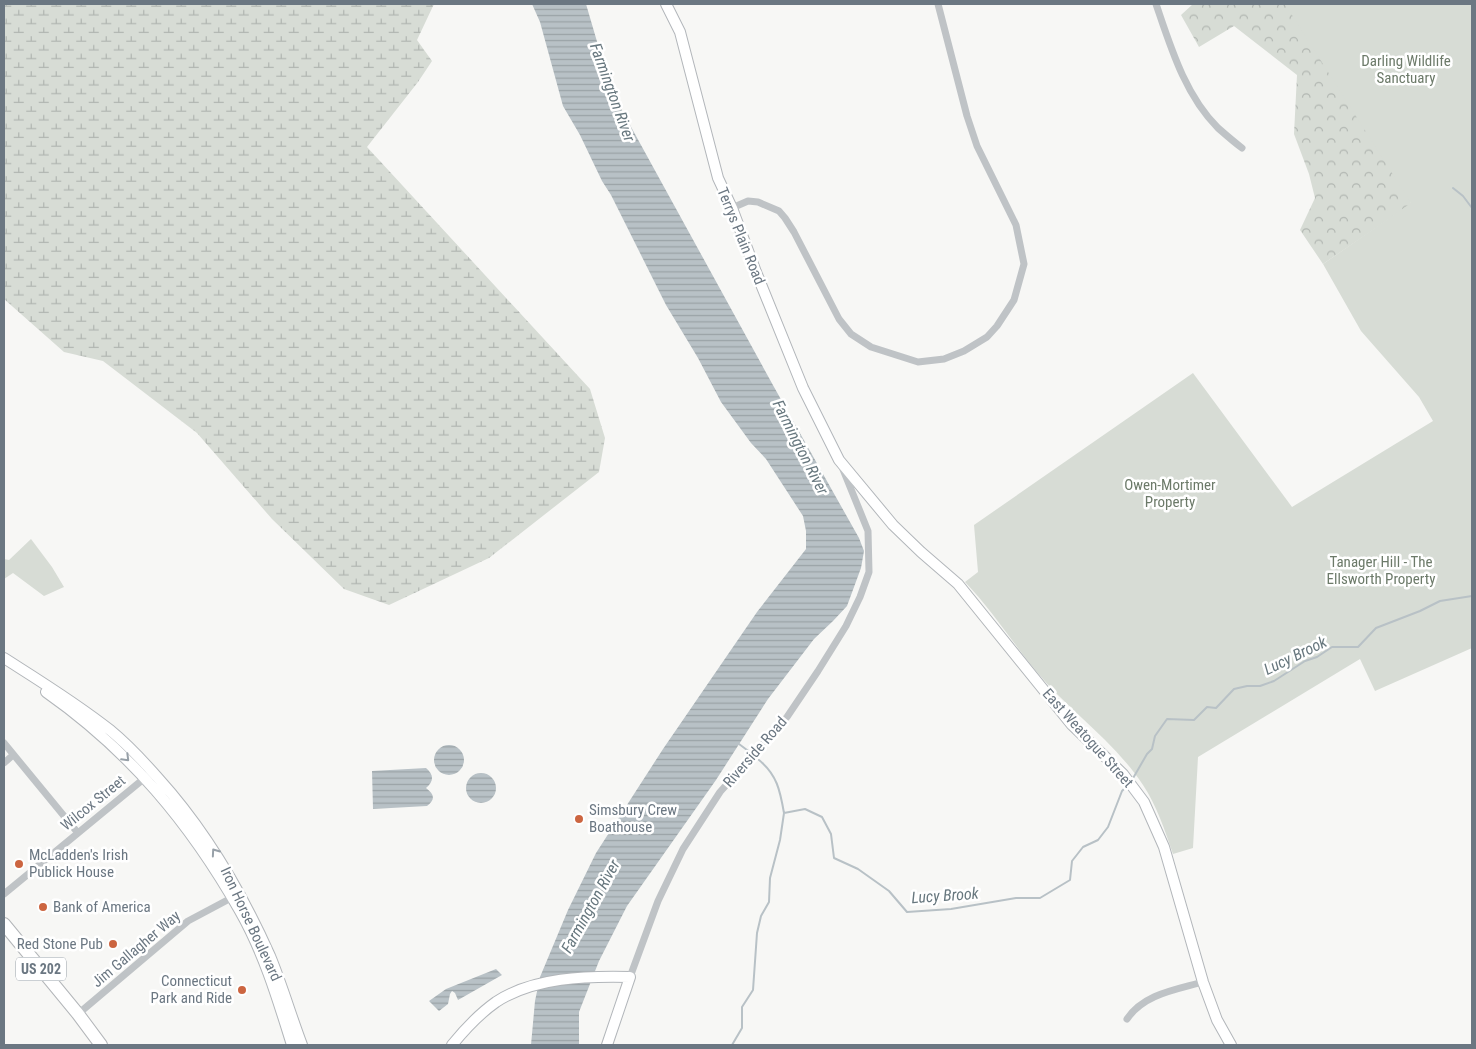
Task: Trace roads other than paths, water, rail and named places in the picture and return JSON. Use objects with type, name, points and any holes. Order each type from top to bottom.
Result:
[{"type":"highway","name":"US 202","points":[[4,924],[101,1045]]},
{"type":"street","name":"Terrys Plain Road","points":[[666,4],[680,32],[718,178],[732,208],[803,388],[839,460]]},
{"type":"street","points":[[732,208],[748,201],[758,202],[774,208],[786,218],[839,320],[851,334],[871,347],[918,362],[944,360],[964,351],[986,337],[997,326],[1014,300],[1024,264],[1016,225],[977,146],[967,116],[938,4]]},
{"type":"street","points":[[1156,4],[1183,78],[1218,128],[1242,148]]},
{"type":"street","name":"Riverside Road","points":[[607,1045],[658,901],[683,849],[720,792],[787,717],[846,626],[860,597],[869,572],[868,531],[839,460]]},
{"type":"street","name":"East Weatogue Street","points":[[839,460],[893,526],[958,584],[1072,725],[1122,774],[1144,802],[1164,847],[1203,982],[1217,1020],[1231,1045]]},
{"type":"street","name":"Iron Horse Boulevard","points":[[4,658],[65,697],[111,731],[149,775]]},
{"type":"street","name":"Iron Horse Boulevard","points":[[4,665],[67,706],[177,799],[220,858],[236,896],[270,958],[302,1045]]},
{"type":"street","points":[[4,743],[78,833]]},
{"type":"street","points":[[4,763],[13,755]]},
{"type":"street","name":"Wilcox Street","points":[[4,894],[149,775]]},
{"type":"street","name":"Iron Horse Boulevard","points":[[236,896],[240,912],[262,959],[292,1045]]},
{"type":"street","name":"Jim Gallagher Way","points":[[78,1014],[188,921],[236,896]]},
{"type":"street","points":[[452,1045],[473,1021],[496,1002],[516,992],[537,985],[597,977],[630,977]]},
{"type":"street","points":[[1127,1019],[1134,1008],[1150,998],[1203,982]]},
{"type":"water","name":"Farmington River","points":[[532,4],[586,4],[603,62],[619,105],[859,538],[864,551],[861,568],[847,606],[814,639],[768,699],[716,780],[627,906],[599,961],[579,1012],[579,1045],[531,1045],[535,1001],[540,977],[568,910],[596,853],[663,749],[757,612],[806,549],[806,531],[803,516],[766,459],[751,443],[721,402],[698,358],[666,305],[580,135],[563,106],[540,22]]},
{"type":"water","points":[[449,745],[459,750],[464,760],[459,770],[449,775],[439,770],[434,760],[439,750]]},
{"type":"water","points":[[426,768],[432,778],[426,788],[433,797],[427,806],[373,809],[372,771]]},
{"type":"water","points":[[481,773],[491,778],[496,788],[491,798],[481,803],[471,798],[466,788],[471,778]]},
{"type":"water","points":[[496,969],[502,975],[458,1000],[452,991],[448,1004],[439,1011],[429,1001],[446,989]]},
{"type":"waterway","points":[[1453,188],[1463,196],[1472,208]]},
{"type":"waterway","name":"Lucy Brook","points":[[1132,780],[1152,749],[1155,736],[1167,719],[1194,720],[1207,707],[1216,708],[1234,689],[1260,686],[1274,681],[1305,661],[1317,657],[1332,647],[1358,647],[1376,628],[1440,601],[1472,596]]},
{"type":"waterway","name":"Lucy Brook","points":[[739,744],[751,753]]},
{"type":"waterway","name":"Lucy Brook","points":[[759,760],[774,777],[784,813],[805,809],[822,817],[831,834],[834,858],[858,869],[889,891],[907,912],[951,909],[1016,898],[1040,898],[1070,880],[1072,861],[1083,847],[1098,840],[1108,827],[1122,791],[1126,787]]},
{"type":"waterway","points":[[732,1045],[742,1028],[742,1007],[753,990],[757,933],[761,916],[769,902],[770,878],[780,840],[784,813]]},
{"type":"place","name":"Simsbury Crew Boathouse","points":[[579,819]]},
{"type":"place","name":"McLadden's Irish Publick House","points":[[19,864]]},
{"type":"place","name":"Bank of America","points":[[43,907]]},
{"type":"place","name":"Red Stone Pub","points":[[113,944]]},
{"type":"place","name":"Connecticut Park and Ride","points":[[242,990]]},
{"type":"park label","name":"Darling Wildlife Sanctuary","points":[[1406,70]]},
{"type":"park label","name":"Owen-Mortimer Property","points":[[1170,494]]},
{"type":"park label","name":"Tanager Hill - The Ellsworth Property","points":[[1381,570]]}]
